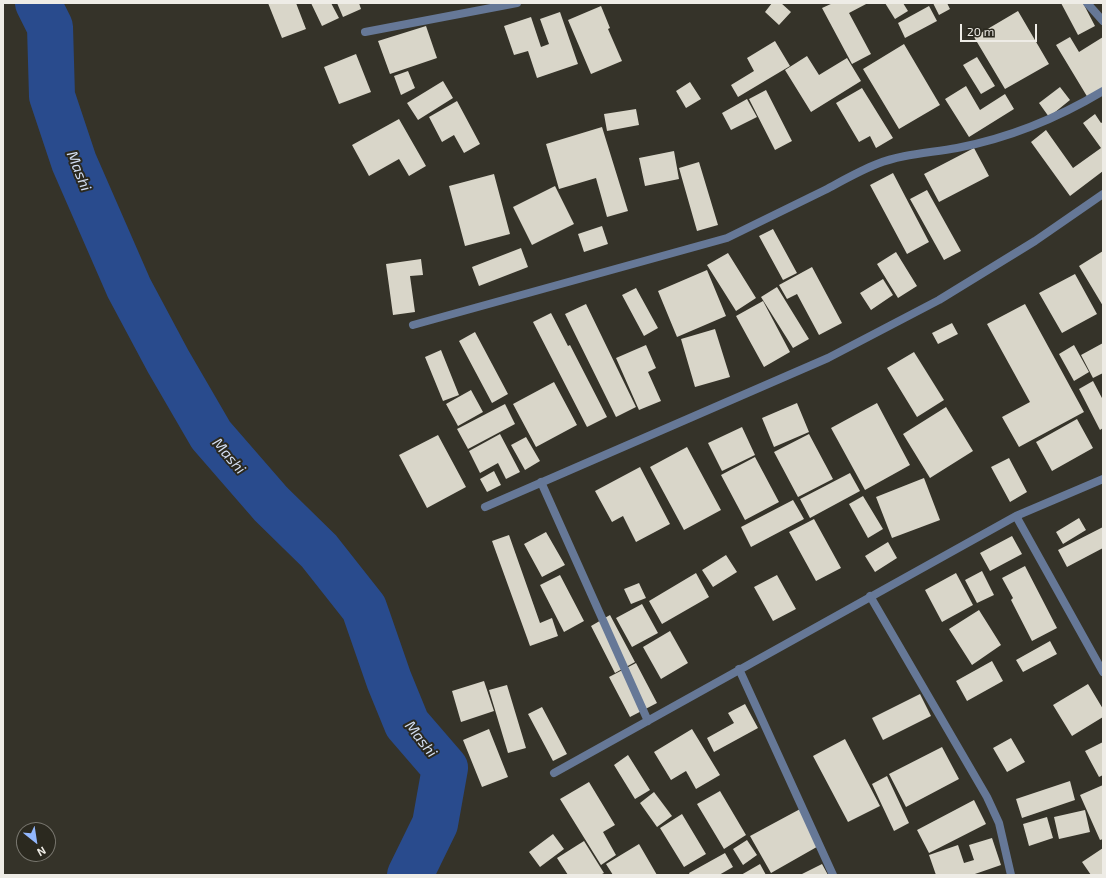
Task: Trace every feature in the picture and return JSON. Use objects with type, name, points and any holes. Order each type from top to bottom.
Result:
[{"type":"street","points":[[365,32],[516,3]]},
{"type":"street","points":[[1087,3],[1103,21]]},
{"type":"street","points":[[413,325],[727,238],[772,217],[876,164],[900,157],[958,148],[1008,135],[1079,105],[1103,91]]},
{"type":"street","points":[[485,507],[828,358],[939,300],[1035,241],[1103,194]]},
{"type":"street","points":[[554,773],[1016,516],[1103,479]]},
{"type":"street","points":[[541,482],[648,721]]},
{"type":"street","points":[[1016,516],[1103,672]]},
{"type":"street","points":[[870,596],[987,797],[999,823],[1011,875]]},
{"type":"street","points":[[739,669],[833,875]]},
{"type":"building","points":[[268,3],[296,3],[306,29],[282,38]]},
{"type":"building","points":[[311,3],[331,3],[339,18],[322,26]]},
{"type":"building","points":[[337,3],[359,3],[361,9],[343,17]]},
{"type":"building","points":[[772,3],[781,3],[791,12],[779,25],[765,12]]},
{"type":"building","points":[[833,3],[868,3],[849,13],[871,54],[852,64],[822,8]]},
{"type":"building","points":[[885,3],[903,3],[908,11],[895,19]]},
{"type":"building","points":[[933,3],[947,3],[950,9],[939,15]]},
{"type":"building","points":[[1061,3],[1083,3],[1095,26],[1078,35]]},
{"type":"building","points":[[601,6],[610,28],[608,29],[622,61],[591,74],[568,20]]},
{"type":"building","points":[[929,6],[937,21],[905,38],[898,23]]},
{"type":"building","points":[[1018,11],[1049,64],[1005,89],[974,37]]},
{"type":"building","points":[[560,12],[578,64],[537,78],[528,51],[514,55],[504,26],[531,17],[541,47],[549,44],[540,19]]},
{"type":"building","points":[[426,26],[437,58],[390,74],[378,41]]},
{"type":"building","points":[[1070,37],[1079,52],[1103,37],[1103,89],[1088,98],[1056,45]]},
{"type":"building","points":[[775,41],[790,66],[738,97],[731,85],[754,71],[747,58]]},
{"type":"building","points":[[904,44],[940,105],[899,129],[863,69]]},
{"type":"building","points":[[356,54],[371,92],[339,104],[324,67]]},
{"type":"building","points":[[807,56],[819,75],[847,58],[861,81],[811,112],[785,70]]},
{"type":"building","points":[[977,57],[995,86],[981,94],[963,65]]},
{"type":"building","points":[[408,71],[415,88],[401,95],[394,76]]},
{"type":"building","points":[[443,81],[453,98],[418,120],[407,103]]},
{"type":"building","points":[[690,82],[701,99],[686,108],[676,91]]},
{"type":"building","points":[[966,86],[980,110],[1005,94],[1014,109],[969,137],[945,99]]},
{"type":"building","points":[[1060,87],[1070,100],[1049,117],[1039,103]]},
{"type":"building","points":[[862,88],[893,138],[876,148],[870,136],[859,142],[836,103]]},
{"type":"building","points":[[766,90],[792,141],[775,150],[749,99]]},
{"type":"building","points":[[747,99],[757,117],[731,130],[722,113]]},
{"type":"building","points":[[457,101],[480,144],[464,153],[454,135],[442,142],[429,117]]},
{"type":"building","points":[[636,109],[639,125],[607,131],[604,114]]},
{"type":"building","points":[[1095,114],[1101,123],[1103,122],[1103,171],[1070,196],[1031,142],[1046,130],[1073,168],[1101,148],[1083,123]]},
{"type":"building","points":[[399,119],[426,166],[409,176],[399,159],[369,176],[352,145]]},
{"type":"building","points":[[602,127],[628,211],[607,217],[596,178],[559,189],[546,144]]},
{"type":"building","points":[[974,148],[989,176],[939,202],[924,174]]},
{"type":"building","points":[[674,151],[679,179],[645,186],[639,158]]},
{"type":"building","points":[[699,162],[718,225],[697,231],[679,168]]},
{"type":"building","points":[[893,173],[929,242],[907,254],[870,185]]},
{"type":"building","points":[[494,174],[510,234],[465,246],[449,186]]},
{"type":"building","points":[[555,186],[574,224],[532,245],[513,207]]},
{"type":"building","points":[[927,190],[961,251],[944,260],[910,199]]},
{"type":"building","points":[[602,226],[608,244],[584,252],[578,234]]},
{"type":"building","points":[[773,229],[797,273],[783,280],[759,236]]},
{"type":"building","points":[[521,248],[528,267],[479,286],[472,267]]},
{"type":"building","points":[[1103,251],[1103,306],[1079,266]]},
{"type":"building","points":[[896,252],[917,286],[898,298],[877,264]]},
{"type":"building","points":[[728,253],[756,298],[736,311],[707,265]]},
{"type":"building","points":[[421,259],[423,275],[410,276],[415,312],[393,315],[386,264]]},
{"type":"building","points":[[812,267],[842,323],[819,335],[797,294],[787,299],[779,285]]},
{"type":"building","points":[[707,270],[726,316],[677,337],[658,291]]},
{"type":"building","points":[[1075,274],[1097,314],[1062,333],[1039,293]]},
{"type":"building","points":[[883,279],[893,295],[871,310],[860,293]]},
{"type":"building","points":[[777,287],[809,339],[793,348],[761,297]]},
{"type":"building","points":[[636,288],[658,328],[644,336],[622,295]]},
{"type":"building","points":[[763,301],[790,352],[764,367],[736,316]]},
{"type":"building","points":[[586,304],[636,407],[616,417],[565,314]]},
{"type":"building","points":[[1025,304],[1084,412],[1019,447],[1002,417],[1030,402],[987,324]]},
{"type":"building","points":[[551,313],[568,346],[570,345],[607,417],[587,427],[533,322]]},
{"type":"building","points":[[952,323],[958,334],[938,344],[932,333]]},
{"type":"building","points":[[715,329],[730,377],[695,387],[681,339]]},
{"type":"building","points":[[475,332],[508,394],[492,403],[459,341]]},
{"type":"building","points":[[1103,343],[1103,373],[1093,378],[1081,355]]},
{"type":"building","points":[[646,345],[656,368],[648,372],[661,401],[639,410],[616,358]]},
{"type":"building","points":[[1074,345],[1089,372],[1074,381],[1059,354]]},
{"type":"building","points":[[441,350],[459,395],[443,401],[425,357]]},
{"type":"building","points":[[914,352],[944,400],[917,417],[887,368]]},
{"type":"building","points":[[1093,381],[1103,400],[1103,428],[1100,430],[1079,389]]},
{"type":"building","points":[[554,382],[577,425],[536,447],[513,404]]},
{"type":"building","points":[[471,390],[483,412],[458,426],[446,404]]},
{"type":"building","points":[[797,403],[809,432],[774,447],[762,418]]},
{"type":"building","points":[[877,403],[910,465],[865,490],[831,428]]},
{"type":"building","points":[[505,404],[515,424],[468,449],[457,429]]},
{"type":"building","points":[[946,407],[973,451],[930,478],[903,434]]},
{"type":"building","points":[[1077,419],[1093,448],[1052,471],[1036,442]]},
{"type":"building","points":[[742,427],[755,455],[722,471],[708,443]]},
{"type":"building","points":[[500,434],[520,472],[506,479],[498,463],[480,473],[469,451]]},
{"type":"building","points":[[809,434],[833,479],[798,497],[774,452]]},
{"type":"building","points":[[438,435],[466,487],[427,508],[399,455]]},
{"type":"building","points":[[526,437],[540,461],[525,470],[511,445]]},
{"type":"building","points":[[687,447],[721,510],[684,530],[650,467]]},
{"type":"building","points":[[755,457],[779,502],[745,520],[721,475]]},
{"type":"building","points":[[1009,458],[1027,492],[1010,502],[991,467]]},
{"type":"building","points":[[640,467],[670,524],[636,542],[623,516],[612,522],[595,491]]},
{"type":"building","points":[[494,471],[501,485],[487,492],[480,479]]},
{"type":"building","points":[[850,473],[860,491],[810,518],[800,499]]},
{"type":"building","points":[[924,478],[940,520],[892,538],[876,497]]},
{"type":"building","points":[[863,496],[883,529],[868,538],[849,504]]},
{"type":"building","points":[[793,500],[804,519],[751,547],[741,527]]},
{"type":"building","points":[[1079,518],[1086,530],[1063,544],[1056,532]]},
{"type":"building","points":[[814,519],[841,568],[816,581],[789,532]]},
{"type":"building","points":[[1103,527],[1103,548],[1067,567],[1058,550]]},
{"type":"building","points":[[546,532],[565,565],[542,577],[524,544]]},
{"type":"building","points":[[509,535],[540,623],[552,618],[558,636],[530,646],[492,541]]},
{"type":"building","points":[[1012,536],[1022,554],[990,571],[980,553]]},
{"type":"building","points":[[888,542],[897,558],[875,572],[865,556]]},
{"type":"building","points":[[726,555],[737,572],[713,587],[702,570]]},
{"type":"building","points":[[1025,566],[1057,628],[1032,641],[1011,600],[1013,598],[1002,578]]},
{"type":"building","points":[[982,571],[994,595],[977,603],[965,580]]},
{"type":"building","points":[[696,573],[709,597],[662,624],[649,601]]},
{"type":"building","points":[[956,573],[973,605],[942,622],[925,590]]},
{"type":"building","points":[[560,575],[584,621],[564,632],[540,585]]},
{"type":"building","points":[[777,575],[796,609],[773,621],[754,587]]},
{"type":"building","points":[[639,583],[646,598],[631,604],[624,589]]},
{"type":"building","points":[[642,604],[658,633],[632,647],[616,618]]},
{"type":"building","points":[[979,610],[1001,645],[972,665],[949,629]]},
{"type":"building","points":[[610,615],[635,662],[615,673],[591,626]]},
{"type":"building","points":[[670,631],[688,663],[661,679],[643,647]]},
{"type":"building","points":[[1050,641],[1057,654],[1023,672],[1016,660]]},
{"type":"building","points":[[992,661],[1003,681],[967,701],[956,681]]},
{"type":"building","points":[[636,663],[657,703],[630,717],[609,677]]},
{"type":"building","points":[[484,681],[494,711],[461,722],[452,691]]},
{"type":"building","points":[[1088,684],[1103,709],[1103,717],[1072,736],[1053,705]]},
{"type":"building","points":[[507,685],[526,748],[508,753],[489,690]]},
{"type":"building","points":[[920,694],[931,716],[883,740],[872,718]]},
{"type":"building","points":[[745,704],[758,728],[714,752],[707,738],[734,723],[728,713]]},
{"type":"building","points":[[542,707],[567,754],[553,761],[528,714]]},
{"type":"building","points":[[489,729],[508,777],[482,787],[463,740]]},
{"type":"building","points":[[692,729],[720,775],[696,789],[686,771],[671,780],[654,752]]},
{"type":"building","points":[[1011,738],[1025,762],[1007,772],[993,748]]},
{"type":"building","points":[[845,739],[880,806],[848,822],[813,756]]},
{"type":"building","points":[[1103,742],[1103,775],[1099,777],[1085,751]]},
{"type":"building","points":[[942,747],[959,779],[906,807],[889,774]]},
{"type":"building","points":[[628,755],[650,790],[635,799],[614,765]]},
{"type":"building","points":[[887,776],[909,823],[894,831],[872,784]]},
{"type":"building","points":[[1070,781],[1075,800],[1022,818],[1016,799]]},
{"type":"building","points":[[589,782],[615,825],[603,832],[616,855],[601,865],[560,799]]},
{"type":"building","points":[[1103,785],[1103,839],[1100,840],[1080,795]]},
{"type":"building","points":[[720,791],[746,835],[724,849],[697,804]]},
{"type":"building","points":[[654,792],[672,816],[657,827],[640,803]]},
{"type":"building","points":[[974,800],[986,824],[929,853],[917,830]]},
{"type":"building","points":[[802,808],[822,844],[771,873],[750,836]]},
{"type":"building","points":[[1085,810],[1090,832],[1059,839],[1054,817]]},
{"type":"building","points":[[682,814],[706,854],[684,867],[660,828]]},
{"type":"building","points":[[1047,817],[1053,838],[1029,846],[1023,824]]},
{"type":"building","points":[[553,834],[564,849],[540,867],[529,852]]},
{"type":"building","points":[[992,838],[1001,865],[972,875],[936,875],[929,855],[958,845],[964,863],[974,860],[969,845]]},
{"type":"building","points":[[747,840],[757,855],[743,865],[733,849]]},
{"type":"building","points":[[584,841],[604,873],[600,875],[568,875],[557,858]]},
{"type":"building","points":[[639,844],[657,875],[613,875],[606,864]]},
{"type":"building","points":[[1103,848],[1103,875],[1091,875],[1082,862]]},
{"type":"building","points":[[725,853],[733,867],[719,875],[690,875],[689,873]]},
{"type":"building","points":[[760,864],[766,875],[741,875]]},
{"type":"building","points":[[822,864],[828,875],[800,875]]},
{"type":"waterway","name":"Mashi","points":[[38,3],[50,27],[52,96],[74,162],[129,288],[168,361],[211,435],[271,504],[319,551],[364,608],[389,680],[407,724],[445,768],[435,824],[410,875]]}]
